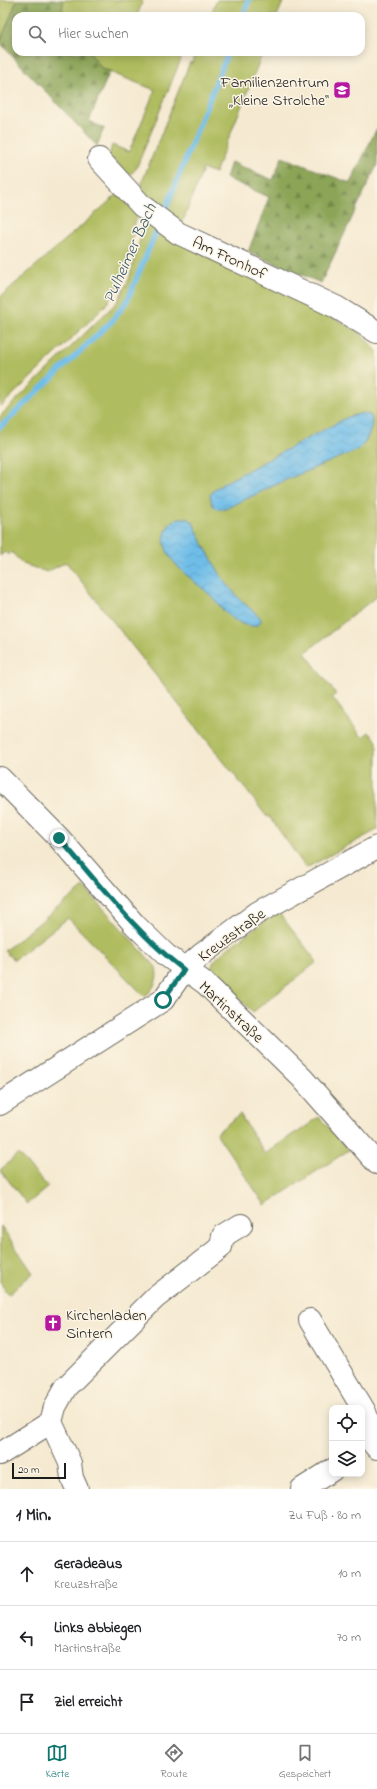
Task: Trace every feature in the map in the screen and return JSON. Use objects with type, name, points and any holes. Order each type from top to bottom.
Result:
[{"type":"street","name":"Am Fronhof","points":[[99,159],[142,206],[178,234],[336,307],[377,331]]},
{"type":"street","name":"Martinstraße","points":[[0,778],[59,838],[136,925],[166,955],[184,970],[205,983],[302,1078],[377,1163]]},
{"type":"street","name":"Kreuzstraße","points":[[0,1104],[163,1000],[184,970],[202,954],[257,913],[377,847]]},
{"type":"street","points":[[77,1489],[72,1478],[70,1463],[51,1422],[55,1407],[66,1387],[155,1298],[221,1247],[223,1236],[241,1225]]},
{"type":"street","points":[[310,1320],[368,1418],[367,1432],[369,1446]]},
{"type":"street","points":[[0,1454],[51,1422]]},
{"type":"street","points":[[302,1489],[329,1472]]},
{"type":"green space","points":[[0,0],[17,0],[12,12],[0,42]]},
{"type":"green space","points":[[17,0],[63,0],[62,12],[12,12]]},
{"type":"green space","points":[[63,0],[143,0],[138,12],[62,12]]},
{"type":"green space","points":[[217,0],[284,0],[279,12],[212,12]]},
{"type":"green space","points":[[12,13],[12,56],[0,43]]},
{"type":"green space","points":[[12,56],[92,56],[102,69],[110,71],[89,121],[104,128],[97,146]]},
{"type":"green space","points":[[92,56],[174,56],[181,59],[136,169],[129,176],[109,156],[112,145],[129,152],[155,90],[102,69]]},
{"type":"green space","points":[[195,56],[261,56],[215,173],[203,169],[184,219],[179,224],[143,193],[142,182],[190,62],[192,63]]},
{"type":"green space","points":[[377,128],[377,165],[321,283],[248,252],[269,197],[226,178],[231,162],[273,180],[282,157],[350,183]]},
{"type":"green space","points":[[121,191],[137,209],[130,252],[119,284],[111,298],[99,312],[0,407],[0,297]]},
{"type":"green space","points":[[146,218],[207,255],[357,330],[377,351],[377,596],[305,653],[336,694],[332,697],[362,737],[369,732],[377,741],[377,830],[306,868],[269,816],[267,817],[66,562],[47,572],[23,564],[11,552],[8,555],[5,552],[0,556],[0,416],[117,302],[129,279]]},
{"type":"green space","points":[[84,887],[156,967],[157,976],[155,984],[145,997],[68,918],[14,960],[4,951]]},
{"type":"green space","points":[[279,913],[317,962],[253,1012],[214,975],[212,964],[216,958],[232,945]]},
{"type":"green space","points":[[240,1114],[265,1154],[319,1117],[349,1150],[265,1205],[216,1133]]},
{"type":"green space","points":[[18,1154],[48,1187],[27,1204],[0,1170]]},
{"type":"green space","points":[[1,1226],[33,1273],[8,1295],[0,1282]]},
{"type":"water","points":[[363,413],[370,415],[372,423],[367,438],[358,450],[290,478],[225,509],[217,509],[212,504],[210,495],[224,483],[348,417]]},
{"type":"water","points":[[180,518],[186,518],[193,522],[204,546],[223,579],[240,600],[260,617],[261,621],[258,625],[246,625],[231,617],[209,594],[185,574],[170,557],[164,539],[169,525]]},
{"type":"waterway","name":"Pulheimer Bach","points":[[244,12],[249,0]]},
{"type":"waterway","name":"Pulheimer Bach","points":[[163,216],[226,56]]},
{"type":"waterway","name":"Pulheimer Bach","points":[[0,427],[112,321],[127,301],[159,225]]},
{"type":"place","name":"Familienzentrum „Kleine Strolche“","points":[[342,90]]},
{"type":"place","name":"Kirchenladen Sintern","points":[[53,1323]]},
{"type":"route","points":[[59,838],[136,925],[166,955],[184,970],[163,1000]]}]
